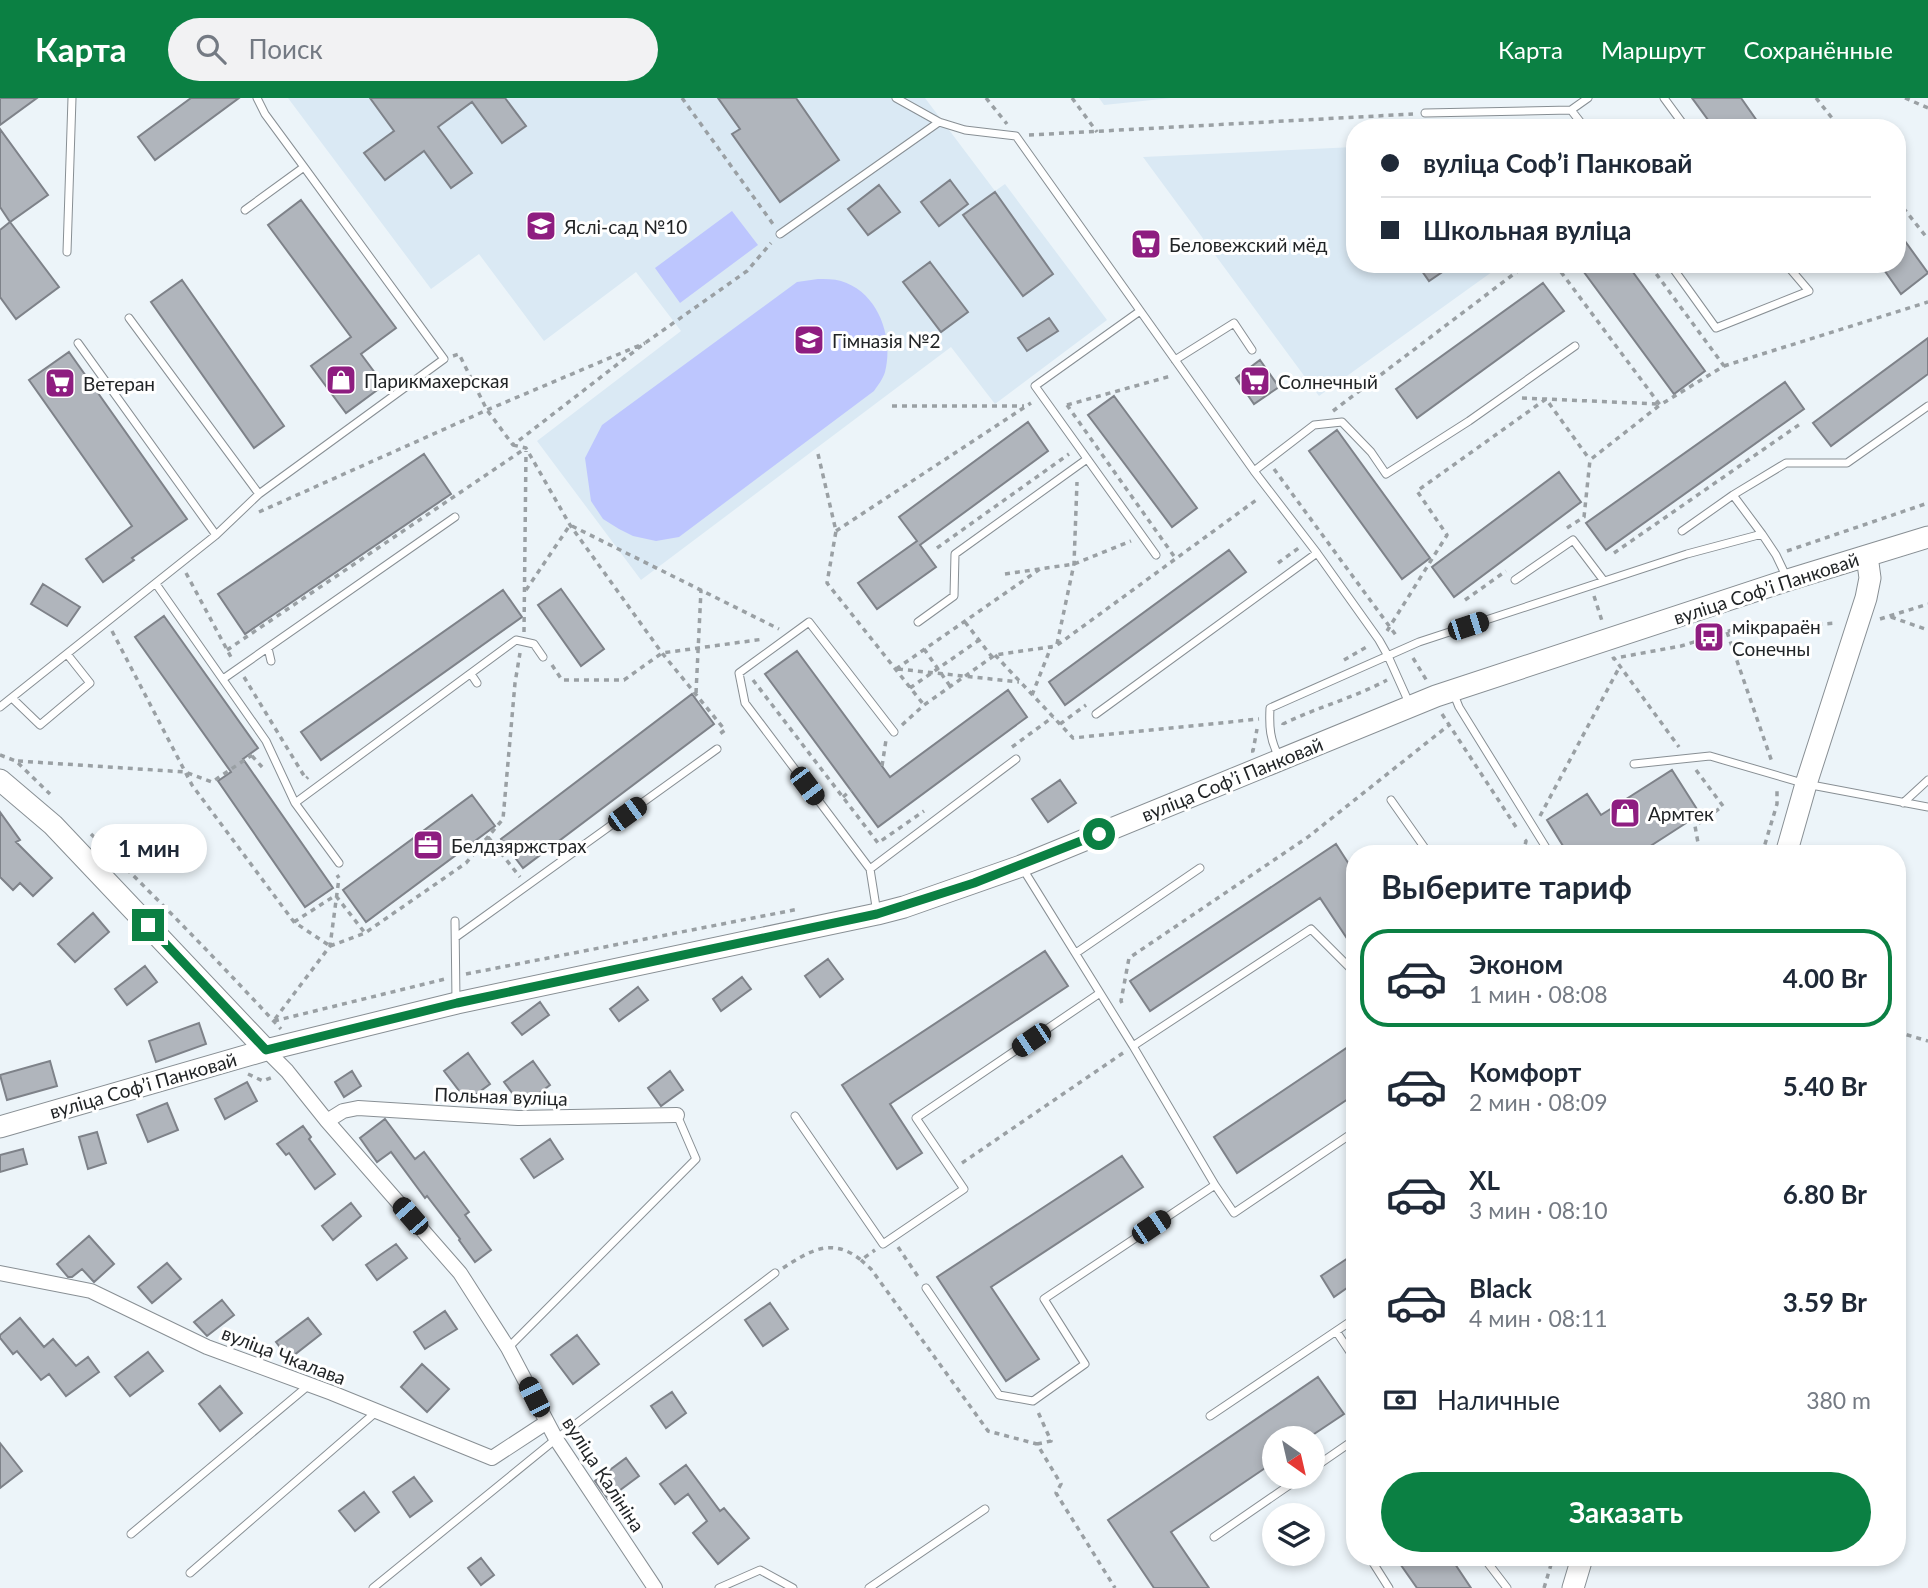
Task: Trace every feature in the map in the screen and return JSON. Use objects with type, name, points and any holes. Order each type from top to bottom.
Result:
[{"type":"main road","name":"вуліца Софʼі Панковай","points":[[0,1127],[266,1050],[457,1003],[877,914],[916,903],[1021,866],[1276,751],[1608,639],[1928,537]]},
{"type":"main road","points":[[1789,845],[1866,598],[1870,578],[1867,556]]},
{"type":"main road","points":[[0,780],[54,825],[266,1050]]},
{"type":"main road","points":[[1573,1588],[1580,1566]]},
{"type":"street","name":"вуліца Калініна","points":[[266,1050],[460,1273],[509,1348],[556,1439],[655,1588]]},
{"type":"street","name":"Польная вуліца","points":[[327,1121],[343,1111],[358,1108],[518,1118],[677,1115]]},
{"type":"street","name":"вуліца Чкалава","points":[[0,1273],[91,1291],[207,1347],[492,1458],[547,1422]]},
{"type":"lane","points":[[67,252],[72,98]]},
{"type":"lane","points":[[0,707],[216,535],[259,494],[444,359],[265,114],[257,98]]},
{"type":"lane","points":[[897,98],[939,122],[965,130],[1016,136],[1254,471],[1379,639],[1410,706]]},
{"type":"lane","points":[[1426,113],[1571,110],[1588,98]]},
{"type":"lane","points":[[1664,98],[1679,119]]},
{"type":"lane","points":[[1571,110],[1578,119]]},
{"type":"lane","points":[[780,234],[939,122]]},
{"type":"lane","points":[[245,210],[304,167]]},
{"type":"lane","points":[[1676,273],[1716,328],[1808,291],[1793,273]]},
{"type":"lane","points":[[1140,311],[1035,386],[1156,555]]},
{"type":"lane","points":[[129,318],[259,494]]},
{"type":"lane","points":[[1175,360],[1234,323],[1252,350]]},
{"type":"lane","points":[[78,343],[216,535]]},
{"type":"lane","points":[[1254,471],[1314,425],[1342,422],[1371,452],[1386,474],[1575,346]]},
{"type":"lane","points":[[1682,531],[1733,495],[1786,463],[1847,463],[1928,406]]},
{"type":"lane","points":[[918,622],[954,596],[955,554],[1087,458]]},
{"type":"lane","points":[[1733,495],[1776,555],[1788,580]]},
{"type":"lane","points":[[223,679],[455,517]]},
{"type":"lane","points":[[1276,751],[1269,726],[1270,708],[1419,642],[1687,554],[1762,534]]},
{"type":"lane","points":[[1515,580],[1573,540],[1604,582]]},
{"type":"lane","points":[[1096,714],[1317,553]]},
{"type":"lane","points":[[156,584],[266,741],[295,803],[339,863]]},
{"type":"lane","points":[[877,914],[870,869],[745,702],[739,673],[809,622],[894,733]]},
{"type":"lane","points":[[295,803],[516,640],[534,644],[544,657]]},
{"type":"lane","points":[[268,648],[271,661]]},
{"type":"lane","points":[[12,698],[40,725],[90,683],[67,654]]},
{"type":"lane","points":[[471,674],[477,683]]},
{"type":"lane","points":[[1452,691],[1459,707],[1544,845]]},
{"type":"lane","points":[[456,937],[717,749]]},
{"type":"lane","points":[[1634,764],[1710,756],[1806,784],[1928,807]]},
{"type":"lane","points":[[870,869],[1016,759]]},
{"type":"lane","points":[[1902,803],[1928,780]]},
{"type":"lane","points":[[1391,800],[1423,845]]},
{"type":"lane","points":[[1021,866],[1234,1213],[1346,1137]]},
{"type":"lane","points":[[1076,953],[1200,868]]},
{"type":"lane","points":[[455,921],[457,1003]]},
{"type":"lane","points":[[1133,1046],[1311,929],[1346,964]]},
{"type":"lane","points":[[795,1116],[883,1244],[964,1189],[916,1118],[1100,993]]},
{"type":"lane","points":[[509,1348],[696,1159],[677,1115]]},
{"type":"lane","points":[[926,1288],[999,1395],[1033,1401],[1085,1364],[1044,1299],[1215,1185]]},
{"type":"lane","points":[[373,1588],[556,1439],[775,1273]]},
{"type":"lane","points":[[1210,1416],[1346,1324]]},
{"type":"lane","points":[[1336,1331],[1346,1346]]},
{"type":"lane","points":[[131,1534],[309,1385]]},
{"type":"lane","points":[[190,1573],[377,1411]]},
{"type":"lane","points":[[1325,1460],[1346,1446]]},
{"type":"lane","points":[[1214,1536],[1283,1489]]},
{"type":"lane","points":[[869,1588],[985,1509]]},
{"type":"lane","points":[[1375,1566],[1390,1588]]},
{"type":"lane","points":[[1490,1566],[1507,1588]]},
{"type":"lane","points":[[719,1588],[760,1570],[793,1588]]},
{"type":"path","points":[[513,445],[645,343],[747,271],[780,234],[682,98]]},
{"type":"path","points":[[986,98],[1016,136],[1426,113]]},
{"type":"path","points":[[1072,98],[1097,132]]},
{"type":"path","points":[[1816,98],[1833,119]]},
{"type":"path","points":[[1905,98],[1928,108]]},
{"type":"path","points":[[1906,211],[1928,239]]},
{"type":"path","points":[[1314,425],[1515,273]]},
{"type":"path","points":[[1562,273],[1660,405]]},
{"type":"path","points":[[1656,273],[1724,366]]},
{"type":"path","points":[[1590,460],[1660,405],[1724,366],[1928,302]]},
{"type":"path","points":[[259,512],[645,343]]},
{"type":"path","points":[[444,359],[459,354],[487,410],[513,445],[526,448],[570,525],[662,653],[725,730]]},
{"type":"path","points":[[1051,409],[1184,372]]},
{"type":"path","points":[[836,531],[1042,396]]},
{"type":"path","points":[[1502,397],[1660,405]]},
{"type":"path","points":[[1546,399],[1590,460],[1584,517]]},
{"type":"path","points":[[1336,664],[1379,639],[1390,629],[1447,535],[1417,491],[1546,399]]},
{"type":"path","points":[[1067,405],[1176,559]]},
{"type":"path","points":[[892,406],[1026,406]]},
{"type":"path","points":[[1614,552],[1803,422]]},
{"type":"path","points":[[937,548],[1091,439]]},
{"type":"path","points":[[525,625],[526,448]]},
{"type":"path","points":[[227,650],[526,448]]},
{"type":"path","points":[[818,454],[836,531],[827,583],[924,705]]},
{"type":"path","points":[[1240,756],[1253,751],[1276,751],[1285,738],[1283,724],[1368,691],[1416,664],[1268,460]]},
{"type":"path","points":[[1032,695],[1054,646],[1073,564],[1079,464]]},
{"type":"path","points":[[882,766],[886,740],[924,705],[964,676],[993,656],[1054,646],[1269,491]]},
{"type":"path","points":[[1776,555],[1928,503]]},
{"type":"path","points":[[570,525],[791,635]]},
{"type":"path","points":[[525,591],[570,525]]},
{"type":"path","points":[[1005,574],[1073,564],[1143,537]]},
{"type":"path","points":[[896,669],[1040,569]]},
{"type":"path","points":[[1590,586],[1614,658],[1681,646],[1727,632],[1879,620],[1928,604]]},
{"type":"path","points":[[696,695],[701,590]]},
{"type":"path","points":[[1889,617],[1928,630]]},
{"type":"path","points":[[964,622],[993,656],[1073,738],[1259,719]]},
{"type":"path","points":[[110,627],[192,785],[294,922],[330,946]]},
{"type":"path","points":[[1727,632],[1777,776],[1777,804],[1765,845]]},
{"type":"path","points":[[562,680],[624,680],[662,653],[791,635]]},
{"type":"path","points":[[910,688],[979,640]]},
{"type":"path","points":[[924,649],[950,686]]},
{"type":"path","points":[[1525,845],[1619,666]]},
{"type":"path","points":[[896,669],[1020,682]]},
{"type":"path","points":[[751,678],[878,844]]},
{"type":"path","points":[[330,946],[365,933],[466,863],[503,819],[515,682]]},
{"type":"path","points":[[1253,751],[1260,710]]},
{"type":"path","points":[[1443,715],[1526,841]]},
{"type":"path","points":[[1127,1010],[1121,1001],[1129,958],[1308,837],[1449,725]]},
{"type":"path","points":[[0,755],[16,761],[186,772],[212,782],[252,755],[260,763]]},
{"type":"path","points":[[16,761],[53,797]]},
{"type":"path","points":[[843,797],[851,790]]},
{"type":"path","points":[[91,834],[157,898],[274,1021]]},
{"type":"path","points":[[488,837],[522,879]]},
{"type":"path","points":[[274,1021],[330,946],[339,878]]},
{"type":"path","points":[[294,922],[336,895]]},
{"type":"path","points":[[336,895],[365,933]]},
{"type":"path","points":[[274,1021],[456,976],[805,908]]},
{"type":"path","points":[[1906,1035],[1928,1041]]},
{"type":"path","points":[[951,1170],[1133,1046]]},
{"type":"path","points":[[247,1074],[263,1081]]},
{"type":"path","points":[[892,1238],[926,1288]]},
{"type":"path","points":[[861,1260],[883,1244]]},
{"type":"path","points":[[775,1273],[801,1256],[823,1248],[842,1248],[871,1269],[988,1432],[1037,1444],[1051,1441],[1033,1401]]},
{"type":"path","points":[[1037,1444],[1062,1484],[1056,1493],[1115,1588]]},
{"type":"path","points":[[1544,1588],[1551,1566]]},
{"type":"shaded area","points":[[288,98],[925,98],[995,191],[1005,184],[1107,320],[995,404],[951,347],[641,580],[537,441],[681,331],[636,272],[544,341],[479,254],[431,289]]},
{"type":"shaded area","points":[[1099,98],[1171,98],[1104,105]]},
{"type":"shaded area","points":[[1346,147],[1346,273],[1490,273],[1319,396],[1143,157]]},
{"type":"shaded area","points":[[732,211],[758,245],[680,303],[655,268]]},
{"type":"shaded area","points":[[838,280],[854,287],[874,305],[885,331],[887,358],[884,375],[874,391],[679,537],[656,541],[633,536],[603,519],[591,501],[585,458],[602,425],[797,282]]},
{"type":"building","points":[[0,98],[37,98],[0,125]]},
{"type":"building","points":[[191,98],[239,98],[155,160],[138,137]]},
{"type":"building","points":[[370,98],[505,98],[526,126],[502,143],[472,102],[438,127],[472,173],[451,188],[424,151],[385,180],[364,153],[394,131]]},
{"type":"building","points":[[718,98],[796,98],[839,160],[780,202],[732,134],[740,129]]},
{"type":"building","points":[[1692,98],[1741,98],[1756,119],[1707,119]]},
{"type":"building","points":[[0,129],[48,195],[10,222],[0,207]]},
{"type":"building","points":[[950,180],[968,204],[939,226],[921,202]]},
{"type":"building","points":[[879,185],[900,212],[868,235],[848,209]]},
{"type":"building","points":[[995,192],[1053,274],[1023,296],[963,215]]},
{"type":"building","points":[[301,200],[396,328],[361,354],[384,385],[346,413],[311,366],[351,337],[268,225]]},
{"type":"building","points":[[10,222],[59,287],[16,319],[0,297],[0,230]]},
{"type":"building","points":[[1149,232],[1159,246],[1144,257],[1134,242]]},
{"type":"building","points":[[1906,242],[1928,273],[1901,294],[1886,273],[1906,273]]},
{"type":"building","points":[[930,262],[968,312],[941,332],[903,282]]},
{"type":"building","points":[[1423,273],[1441,273],[1429,281]]},
{"type":"building","points":[[1585,273],[1634,273],[1705,371],[1674,394]]},
{"type":"building","points":[[182,280],[284,426],[254,448],[151,302]]},
{"type":"building","points":[[1543,283],[1564,311],[1417,418],[1396,389]]},
{"type":"building","points":[[1049,318],[1058,331],[1027,351],[1018,338]]},
{"type":"building","points":[[1928,338],[1928,374],[1831,446],[1813,423]]},
{"type":"building","points":[[69,352],[187,519],[103,582],[86,559],[132,526],[29,380]]},
{"type":"building","points":[[1260,360],[1279,387],[1254,404],[1236,378]]},
{"type":"building","points":[[1785,382],[1804,409],[1606,550],[1586,523]]},
{"type":"building","points":[[1114,396],[1197,508],[1172,527],[1088,415]]},
{"type":"building","points":[[1028,422],[1048,451],[920,545],[936,567],[877,609],[858,583],[917,541],[899,517]]},
{"type":"building","points":[[1337,430],[1430,558],[1402,579],[1309,451]]},
{"type":"building","points":[[424,454],[451,494],[245,634],[218,594]]},
{"type":"building","points":[[1559,472],[1581,502],[1454,597],[1432,567]]},
{"type":"building","points":[[1229,550],[1246,572],[1065,705],[1049,682]]},
{"type":"building","points":[[43,584],[80,607],[67,626],[31,604]]},
{"type":"building","points":[[561,589],[604,649],[581,666],[538,605]]},
{"type":"building","points":[[503,590],[522,617],[321,760],[301,732]]},
{"type":"building","points":[[164,616],[258,748],[243,759],[333,888],[305,907],[218,781],[231,772],[135,637]]},
{"type":"building","points":[[797,651],[890,777],[1008,690],[1027,717],[878,827],[765,674]]},
{"type":"building","points":[[692,694],[714,724],[523,868],[501,839]]},
{"type":"building","points":[[1672,770],[1700,814],[1652,845],[1562,845],[1547,820],[1587,794],[1601,815]]},
{"type":"building","points":[[1060,780],[1076,803],[1048,822],[1032,799]]},
{"type":"building","points":[[472,795],[495,826],[366,922],[343,890]]},
{"type":"building","points":[[0,812],[20,840],[16,842],[52,878],[33,896],[20,883],[13,890],[0,877]]},
{"type":"building","points":[[1336,844],[1346,860],[1346,937],[1320,898],[1150,1011],[1130,981]]},
{"type":"building","points":[[93,913],[109,932],[75,962],[58,944]]},
{"type":"building","points":[[1045,951],[1068,986],[890,1104],[922,1153],[897,1169],[842,1085]]},
{"type":"building","points":[[828,959],[843,979],[820,997],[805,976]]},
{"type":"building","points":[[145,966],[157,982],[127,1005],[115,989]]},
{"type":"building","points":[[742,977],[751,989],[721,1011],[713,999]]},
{"type":"building","points":[[638,987],[648,1000],[619,1021],[610,1009]]},
{"type":"building","points":[[540,1002],[549,1015],[522,1035],[512,1023]]},
{"type":"building","points":[[199,1023],[206,1044],[156,1062],[149,1041]]},
{"type":"building","points":[[1346,1048],[1346,1100],[1237,1173],[1214,1137]]},
{"type":"building","points":[[468,1053],[490,1084],[467,1101],[444,1071]]},
{"type":"building","points":[[50,1061],[57,1086],[7,1100],[0,1075]]},
{"type":"building","points":[[533,1061],[550,1085],[522,1106],[504,1082]]},
{"type":"building","points":[[352,1071],[361,1086],[344,1097],[335,1082]]},
{"type":"building","points":[[670,1071],[683,1090],[661,1106],[648,1088]]},
{"type":"building","points":[[247,1082],[257,1101],[225,1119],[215,1099]]},
{"type":"building","points":[[167,1103],[178,1130],[148,1142],[137,1115]]},
{"type":"building","points":[[385,1119],[415,1159],[424,1152],[469,1212],[465,1215],[491,1250],[475,1262],[391,1152],[377,1162],[360,1138]]},
{"type":"building","points":[[303,1126],[311,1137],[309,1139],[335,1174],[315,1189],[289,1153],[286,1155],[277,1144]]},
{"type":"building","points":[[97,1132],[106,1163],[88,1169],[79,1137]]},
{"type":"building","points":[[550,1139],[563,1159],[534,1178],[521,1159]]},
{"type":"building","points":[[23,1149],[27,1164],[0,1172],[0,1155]]},
{"type":"building","points":[[1122,1156],[1143,1187],[991,1287],[1039,1359],[1006,1381],[937,1277]]},
{"type":"building","points":[[351,1203],[361,1216],[333,1240],[322,1226]]},
{"type":"building","points":[[89,1236],[114,1264],[94,1282],[82,1269],[68,1277],[57,1264]]},
{"type":"building","points":[[396,1244],[407,1258],[377,1280],[366,1265]]},
{"type":"building","points":[[1346,1259],[1346,1289],[1334,1297],[1321,1276]]},
{"type":"building","points":[[167,1263],[181,1279],[152,1303],[138,1287]]},
{"type":"building","points":[[222,1300],[234,1315],[207,1336],[194,1322]]},
{"type":"building","points":[[770,1303],[788,1329],[763,1346],[745,1320]]},
{"type":"building","points":[[445,1311],[457,1329],[425,1349],[414,1332]]},
{"type":"building","points":[[20,1318],[44,1347],[53,1339],[76,1366],[88,1357],[99,1372],[66,1396],[49,1374],[41,1380],[17,1351],[13,1354],[0,1338],[0,1335]]},
{"type":"building","points":[[308,1318],[321,1334],[289,1359],[276,1342]]},
{"type":"building","points":[[577,1335],[599,1364],[573,1384],[551,1355]]},
{"type":"building","points":[[148,1352],[163,1371],[130,1396],[115,1377]]},
{"type":"building","points":[[422,1364],[449,1389],[427,1412],[401,1387]]},
{"type":"building","points":[[1318,1377],[1344,1414],[1325,1427],[1262,1426],[1262,1470],[1171,1532],[1209,1588],[1154,1588],[1108,1520]]},
{"type":"building","points":[[220,1386],[242,1413],[220,1431],[199,1404]]},
{"type":"building","points":[[672,1392],[686,1413],[666,1428],[651,1406]]},
{"type":"building","points":[[0,1443],[22,1471],[0,1488]]},
{"type":"building","points":[[626,1458],[639,1476],[608,1499],[595,1481]]},
{"type":"building","points":[[686,1465],[720,1511],[724,1508],[749,1538],[718,1564],[693,1533],[707,1521],[688,1494],[675,1504],[660,1484]]},
{"type":"building","points":[[414,1477],[432,1501],[410,1517],[393,1492]]},
{"type":"building","points":[[364,1492],[379,1512],[355,1531],[339,1511]]},
{"type":"building","points":[[481,1558],[494,1575],[481,1585],[468,1568]]},
{"type":"building","points":[[1402,1566],[1456,1566],[1471,1588],[1417,1588]]},
{"type":"place","name":"Яслі-сад №10","points":[[541,226]]},
{"type":"place","name":"Беловежский мёд","points":[[1146,244]]},
{"type":"place","name":"Гімназія №2","points":[[809,340]]},
{"type":"place","name":"Парикмахерская","points":[[341,380]]},
{"type":"place","name":"Солнечный","points":[[1255,381]]},
{"type":"place","name":"Ветеран","points":[[60,383]]},
{"type":"place","name":"мікрараён Сонечны","points":[[1709,637]]},
{"type":"place","name":"Армтек","points":[[1625,813]]},
{"type":"place","name":"Белдзяржстрах","points":[[428,845]]},
{"type":"route","points":[[148,925],[266,1050],[457,1003],[904,907],[1021,866],[1099,834]]}]
